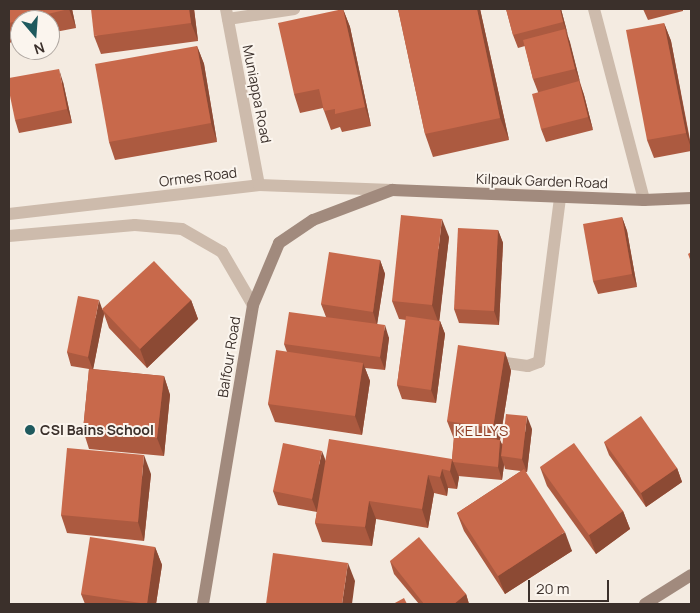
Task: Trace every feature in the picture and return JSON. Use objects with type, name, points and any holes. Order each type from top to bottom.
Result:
[{"type":"main road","name":"Kilpauk Garden Road","points":[[392,190],[644,200],[691,198]]},
{"type":"main road","name":"Balfour Road","points":[[203,604],[253,305],[279,243],[313,220],[392,190]]},
{"type":"main road","points":[[646,604],[691,575]]},
{"type":"street","points":[[227,14],[294,9]]},
{"type":"street","points":[[594,9],[644,200]]},
{"type":"street","name":"Muniappa Road","points":[[227,14],[259,185]]},
{"type":"street","name":"Ormes Road","points":[[9,214],[259,185],[392,190]]},
{"type":"street","points":[[477,359],[528,366],[539,362],[560,196]]},
{"type":"street","points":[[9,236],[135,225],[182,229],[222,252],[253,305]]},
{"type":"building","points":[[9,9],[69,9],[60,11],[10,10],[9,23]]},
{"type":"building","points":[[91,9],[189,9],[191,23],[94,36]]},
{"type":"building","points":[[343,9],[365,107],[335,114],[335,109],[324,111],[319,89],[294,94],[278,23]]},
{"type":"building","points":[[398,9],[477,9],[500,118],[425,134]]},
{"type":"building","points":[[506,9],[560,9],[563,22],[513,35]]},
{"type":"building","points":[[664,23],[686,133],[647,140],[626,30]]},
{"type":"building","points":[[565,29],[575,69],[533,79],[523,40]]},
{"type":"building","points":[[197,46],[211,123],[109,142],[95,64]]},
{"type":"building","points":[[59,69],[67,109],[15,120],[9,91],[9,78]]},
{"type":"building","points":[[579,81],[588,117],[541,129],[532,94]]},
{"type":"building","points":[[401,215],[442,219],[432,305],[392,301]]},
{"type":"building","points":[[622,217],[632,274],[593,281],[583,224]]},
{"type":"building","points":[[458,228],[498,230],[494,311],[454,309]]},
{"type":"building","points":[[329,252],[380,260],[373,312],[321,304]]},
{"type":"building","points":[[154,261],[191,300],[140,349],[102,309]]},
{"type":"building","points":[[78,296],[99,300],[88,357],[67,352]]},
{"type":"building","points":[[289,312],[385,325],[380,357],[284,344]]},
{"type":"building","points":[[406,316],[440,321],[431,390],[397,385]]},
{"type":"building","points":[[458,345],[505,352],[493,428],[447,421]]},
{"type":"building","points":[[276,350],[363,363],[355,416],[268,404]]},
{"type":"building","points":[[89,369],[164,376],[157,438],[83,430]]},
{"type":"building","points":[[506,414],[527,416],[522,459],[501,456]]},
{"type":"building","points":[[641,416],[677,468],[641,493],[604,442]]},
{"type":"building","points":[[454,435],[500,440],[498,467],[453,462]]},
{"type":"building","points":[[329,439],[452,459],[450,471],[442,469],[440,477],[428,475],[422,509],[369,501],[365,527],[315,523]]},
{"type":"building","points":[[283,443],[322,451],[312,499],[273,491]]},
{"type":"building","points":[[574,443],[623,511],[589,535],[540,467]]},
{"type":"building","points":[[67,448],[144,455],[138,522],[61,515]]},
{"type":"building","points":[[524,469],[565,532],[498,576],[457,513]]},
{"type":"building","points":[[90,537],[155,547],[147,604],[81,594]]},
{"type":"building","points":[[419,537],[466,594],[454,604],[424,604],[390,561]]},
{"type":"building","points":[[273,553],[348,563],[342,604],[266,604]]},
{"type":"building","points":[[404,598],[407,604],[393,604]]},
{"type":"place","name":"CSI Bains School","points":[[30,430]]},
{"type":"district","name":"KELLYS","points":[[482,431]]}]
